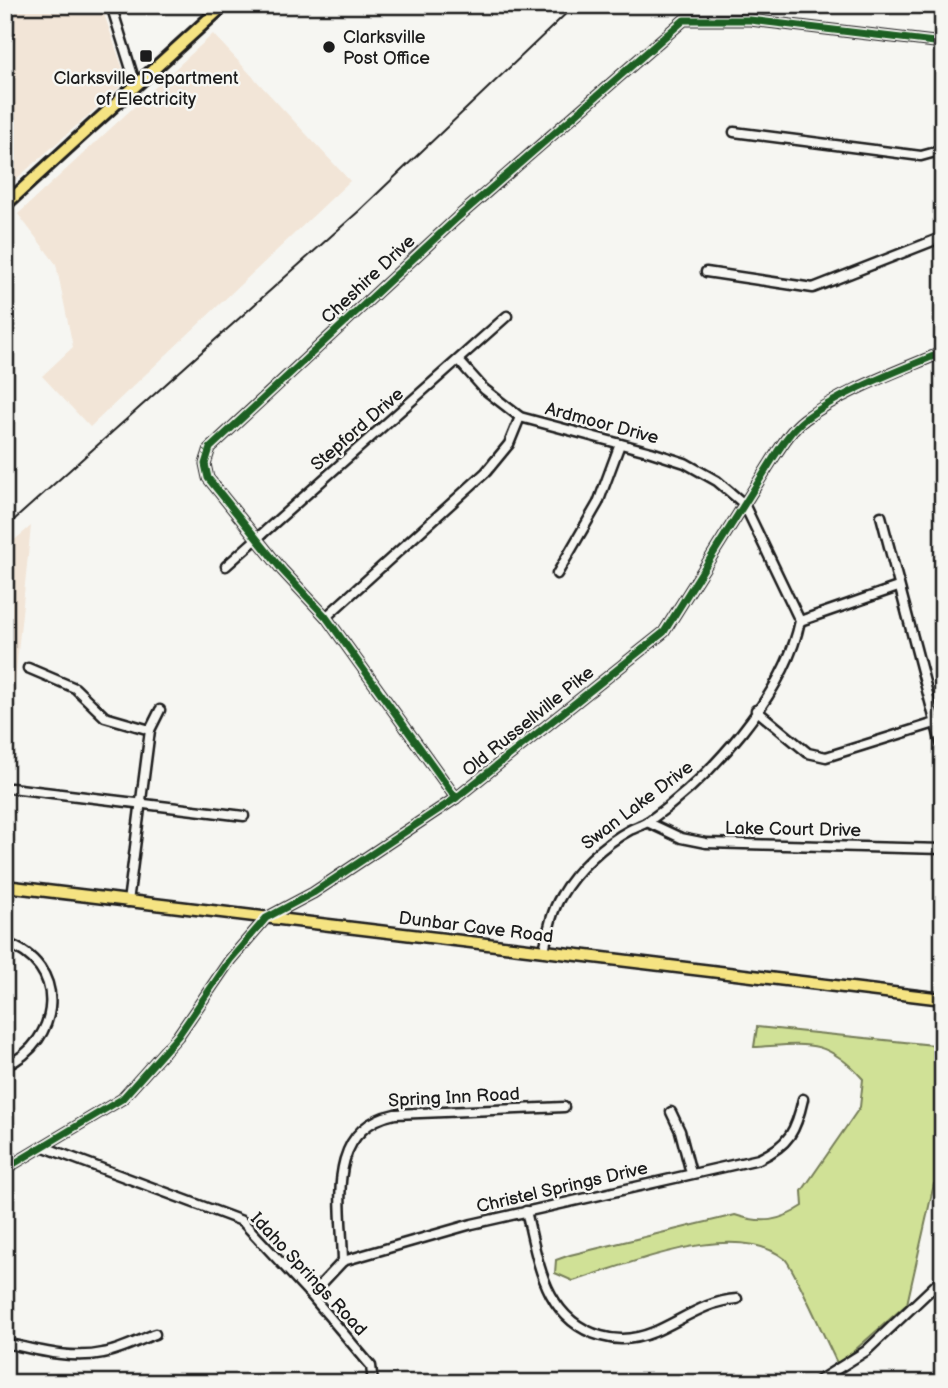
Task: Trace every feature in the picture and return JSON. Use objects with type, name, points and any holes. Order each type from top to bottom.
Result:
[{"type":"highway","points":[[5,205],[224,5]]},
{"type":"main road","name":"Dunbar Cave Road","points":[[5,886],[943,999]]},
{"type":"street","points":[[111,5],[136,85]]},
{"type":"street","name":"Cheshire Drive","points":[[456,798],[326,617],[256,538],[208,478],[205,464],[216,441],[457,218],[684,20],[750,20],[943,43]]},
{"type":"street","points":[[734,132],[920,156],[943,150]]},
{"type":"street","points":[[706,272],[813,288],[943,237]]},
{"type":"street","name":"Stepford Drive","points":[[226,566],[507,316]]},
{"type":"street","name":"Old Russellville Pike","points":[[5,1169],[122,1099],[178,1036],[239,948],[266,918],[313,893],[456,798],[664,632],[790,434],[806,419],[875,381],[943,352]]},
{"type":"street","name":"Ardmoor Drive","points":[[459,361],[484,389],[520,417],[685,463],[716,481],[744,504]]},
{"type":"street","points":[[326,617],[486,472],[509,444],[520,417]]},
{"type":"street","points":[[557,574],[598,503],[620,444]]},
{"type":"street","points":[[744,504],[800,621],[898,587]]},
{"type":"street","points":[[881,516],[943,751]]},
{"type":"street","name":"Swan Lake Drive","points":[[544,951],[554,910],[573,880],[589,861],[628,831],[647,822],[702,778],[756,710],[788,660],[800,621]]},
{"type":"street","points":[[28,667],[75,688],[105,717],[150,730]]},
{"type":"street","points":[[128,902],[150,730],[160,710]]},
{"type":"street","points":[[756,710],[808,753],[826,757],[935,723]]},
{"type":"street","points":[[11,788],[244,816]]},
{"type":"street","name":"Lake Court Drive","points":[[647,822],[681,838],[706,843],[943,849]]},
{"type":"street","points":[[5,943],[32,956],[43,969],[51,988],[52,1004],[41,1034],[26,1051],[5,1066]]},
{"type":"street","name":"Christel Springs Drive","points":[[343,1261],[526,1211],[759,1159],[778,1150],[791,1135],[803,1099]]},
{"type":"street","name":"Spring Inn Road","points":[[343,1261],[342,1164],[353,1139],[370,1123],[395,1114],[564,1107]]},
{"type":"street","points":[[671,1112],[680,1132],[691,1173]]},
{"type":"street","name":"Idaho Springs Road","points":[[44,1147],[242,1221],[311,1295],[371,1366],[373,1383]]},
{"type":"street","points":[[526,1211],[534,1254],[547,1290],[565,1315],[591,1333],[631,1338],[652,1333],[717,1301],[737,1299]]},
{"type":"street","points":[[311,1295],[343,1261]]},
{"type":"street","points":[[815,1383],[866,1351],[943,1278]]},
{"type":"street","points":[[5,1343],[63,1354],[92,1354],[106,1353],[155,1334]]},
{"type":"shaded area","points":[[5,5],[101,5],[127,81],[5,189]]},
{"type":"shaded area","points":[[213,34],[350,181],[90,427],[42,376],[73,347],[56,264],[18,214]]},
{"type":"shaded area","points":[[31,526],[5,778],[5,548]]},
{"type":"green space","points":[[757,1027],[943,1046],[943,1184],[934,1184],[907,1304],[838,1365],[789,1265],[785,1259],[764,1248],[739,1243],[711,1244],[652,1256],[573,1281],[555,1273],[556,1260],[570,1255],[735,1215],[754,1220],[770,1220],[803,1206],[802,1191],[860,1107],[863,1079],[837,1056],[814,1046],[754,1047]]},
{"type":"railway","points":[[5,528],[359,211],[575,5]]},
{"type":"cycle path","points":[[456,798],[326,617],[282,570],[208,478],[205,464],[210,448],[457,218],[684,20],[750,20],[943,43]]},
{"type":"cycle path","points":[[5,1169],[122,1099],[178,1036],[230,960],[266,918],[313,893],[456,798],[664,632],[777,452],[800,423],[854,390],[943,352]]},
{"type":"place","name":"Clarksville Post Office","points":[[329,47]]},
{"type":"place","name":"Clarksville Department of Electricity","points":[[146,56]]}]
